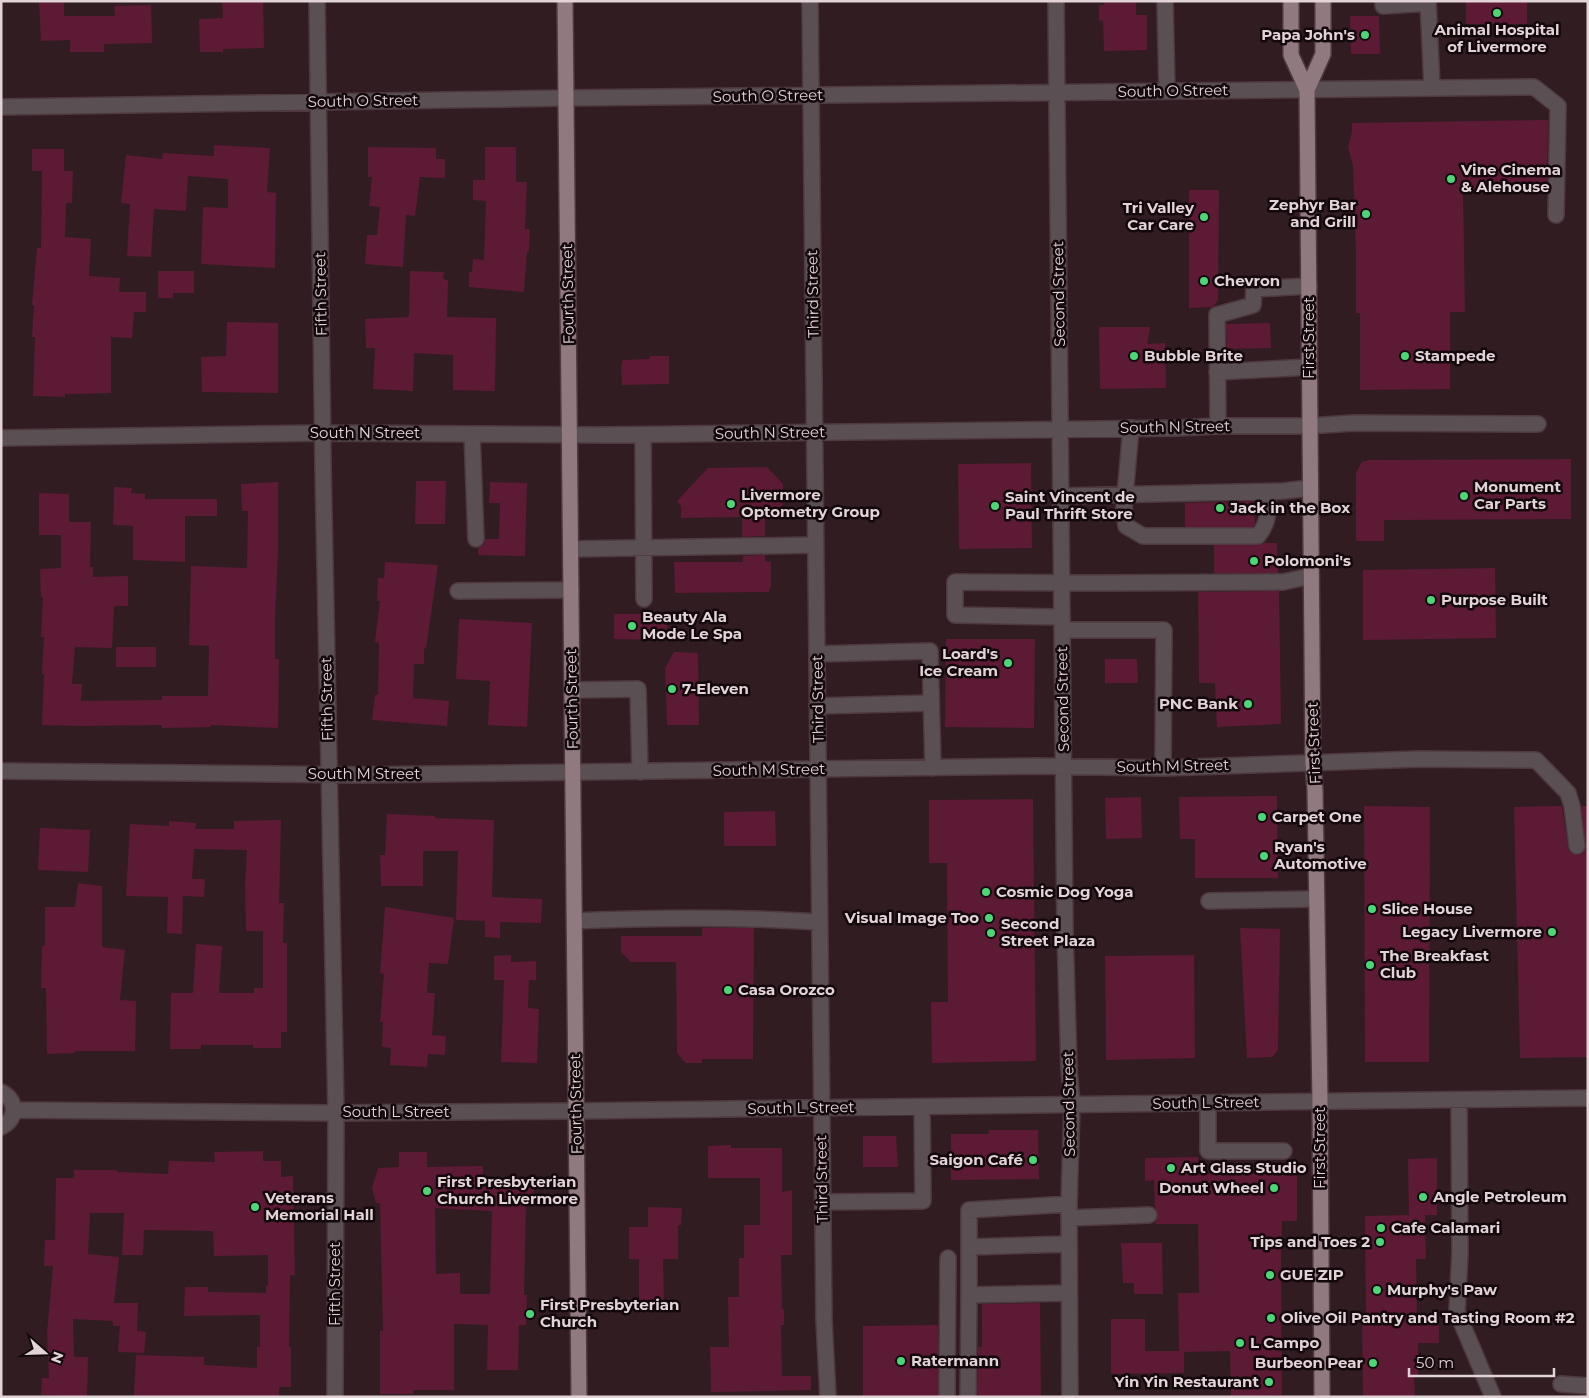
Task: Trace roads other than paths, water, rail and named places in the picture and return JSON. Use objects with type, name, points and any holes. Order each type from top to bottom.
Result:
[{"type":"main road","name":"Fourth Street","points":[[565,1],[579,1397]]},
{"type":"main road","name":"First Street","points":[[1291,1],[1292,55],[1307,90],[1309,426],[1320,1101],[1322,1397]]},
{"type":"main road","name":"First Street","points":[[1307,90],[1324,54],[1323,1]]},
{"type":"street","name":"Fifth Street","points":[[317,1],[328,775],[336,1112],[335,1397]]},
{"type":"street","name":"Third Street","points":[[810,1],[824,1320],[828,1397]]},
{"type":"street","name":"Second Street","points":[[1056,1],[1066,931],[1069,1069],[1072,1104],[1069,1211],[1070,1397]]},
{"type":"street","points":[[1165,1],[1167,91]]},
{"type":"street","points":[[1383,1],[1383,6],[1428,2],[1432,87]]},
{"type":"street","name":"South O Street","points":[[1,107],[566,98],[1534,87],[1558,106],[1556,215]]},
{"type":"street","points":[[1218,426],[1217,315],[1254,305],[1254,289],[1308,286]]},
{"type":"street","points":[[1217,372],[1309,367]]},
{"type":"street","name":"South N Street","points":[[1,438],[323,433],[569,436],[1309,426],[1353,423],[1538,424]]},
{"type":"street","points":[[1131,428],[1124,510],[1126,526],[1143,536],[1258,536],[1266,527],[1268,492]]},
{"type":"street","points":[[472,434],[476,539]]},
{"type":"street","points":[[643,435],[644,599]]},
{"type":"street","points":[[1061,496],[1268,492],[1310,488]]},
{"type":"street","points":[[571,549],[816,545]]},
{"type":"street","points":[[1163,768],[1164,630],[955,615],[955,582],[1283,582],[1311,576]]},
{"type":"street","points":[[458,591],[571,590]]},
{"type":"street","points":[[817,654],[930,651],[933,768]]},
{"type":"street","points":[[572,690],[638,689],[640,772]]},
{"type":"street","points":[[818,706],[931,703]]},
{"type":"street","name":"South M Street","points":[[1,771],[328,775],[1064,766],[1163,768],[1419,759],[1536,760],[1568,793],[1572,806],[1577,846]]},
{"type":"street","points":[[1209,901],[1316,899]]},
{"type":"street","points":[[575,921],[766,919],[820,922]]},
{"type":"street","points":[[1,1092],[11,1101],[14,1110],[10,1121],[1,1128]]},
{"type":"street","name":"South L Street","points":[[14,1110],[576,1111],[1588,1098]]},
{"type":"street","points":[[1459,1100],[1460,1252],[1457,1312],[1493,1397]]},
{"type":"street","points":[[1208,1103],[1208,1151],[1284,1152]]},
{"type":"street","points":[[823,1202],[923,1201],[922,1107]]},
{"type":"street","points":[[968,1397],[969,1210],[1149,1214]]},
{"type":"street","points":[[969,1247],[1069,1244]]},
{"type":"street","points":[[948,1258],[948,1397]]},
{"type":"street","points":[[969,1295],[1069,1293]]},
{"type":"street","points":[[1561,1384],[1588,1386]]},
{"type":"place","name":"Animal Hospital of Livermore","points":[[1497,13]]},
{"type":"place","name":"Papa John's","points":[[1365,35]]},
{"type":"place","name":"Vine Cinema & Alehouse","points":[[1451,179]]},
{"type":"place","name":"Zephyr Bar and Grill","points":[[1366,214]]},
{"type":"place","name":"Tri Valley Car Care","points":[[1204,217]]},
{"type":"place","name":"Chevron","points":[[1204,281]]},
{"type":"place","name":"Bubble Brite","points":[[1134,356]]},
{"type":"place","name":"Stampede","points":[[1405,356]]},
{"type":"place","name":"Monument Car Parts","points":[[1464,496]]},
{"type":"place","name":"Livermore Optometry Group","points":[[731,504]]},
{"type":"place","name":"Saint Vincent de Paul Thrift Store","points":[[995,506]]},
{"type":"place","name":"Jack in the Box","points":[[1220,508]]},
{"type":"place","name":"Polomoni's","points":[[1254,561]]},
{"type":"place","name":"Purpose Built","points":[[1431,600]]},
{"type":"place","name":"Beauty Ala Mode Le Spa","points":[[632,626]]},
{"type":"place","name":"Loard's Ice Cream","points":[[1008,663]]},
{"type":"place","name":"7-Eleven","points":[[672,689]]},
{"type":"place","name":"PNC Bank","points":[[1248,704]]},
{"type":"place","name":"Carpet One","points":[[1262,817]]},
{"type":"place","name":"Ryan's Automotive","points":[[1264,856]]},
{"type":"place","name":"Cosmic Dog Yoga","points":[[986,892]]},
{"type":"place","name":"Slice House","points":[[1372,909]]},
{"type":"place","name":"Visual Image Too","points":[[989,918]]},
{"type":"place","name":"Legacy Livermore","points":[[1552,932]]},
{"type":"place","name":"Second Street Plaza","points":[[991,933]]},
{"type":"place","name":"The Breakfast Club","points":[[1370,965]]},
{"type":"place","name":"Casa Orozco","points":[[728,990]]},
{"type":"place","name":"Saigon Café","points":[[1033,1160]]},
{"type":"place","name":"Art Glass Studio","points":[[1171,1168]]},
{"type":"place","name":"Donut Wheel","points":[[1274,1188]]},
{"type":"place","name":"First Presbyterian Church Livermore","points":[[427,1191]]},
{"type":"place","name":"Angle Petroleum","points":[[1423,1197]]},
{"type":"place","name":"Veterans Memorial Hall","points":[[255,1207]]},
{"type":"place","name":"Cafe Calamari","points":[[1381,1228]]},
{"type":"place","name":"Tips and Toes 2","points":[[1380,1242]]},
{"type":"place","name":"GUE ZIP","points":[[1270,1275]]},
{"type":"place","name":"Murphy's Paw","points":[[1377,1290]]},
{"type":"place","name":"First Presbyterian Church","points":[[530,1314]]},
{"type":"place","name":"Olive Oil Pantry and Tasting Room #2","points":[[1271,1318]]},
{"type":"place","name":"L Campo","points":[[1240,1343]]},
{"type":"place","name":"Ratermann","points":[[901,1361]]},
{"type":"place","name":"Burbeon Pear","points":[[1373,1363]]},
{"type":"place","name":"Yin Yin Restaurant","points":[[1269,1382]]}]
